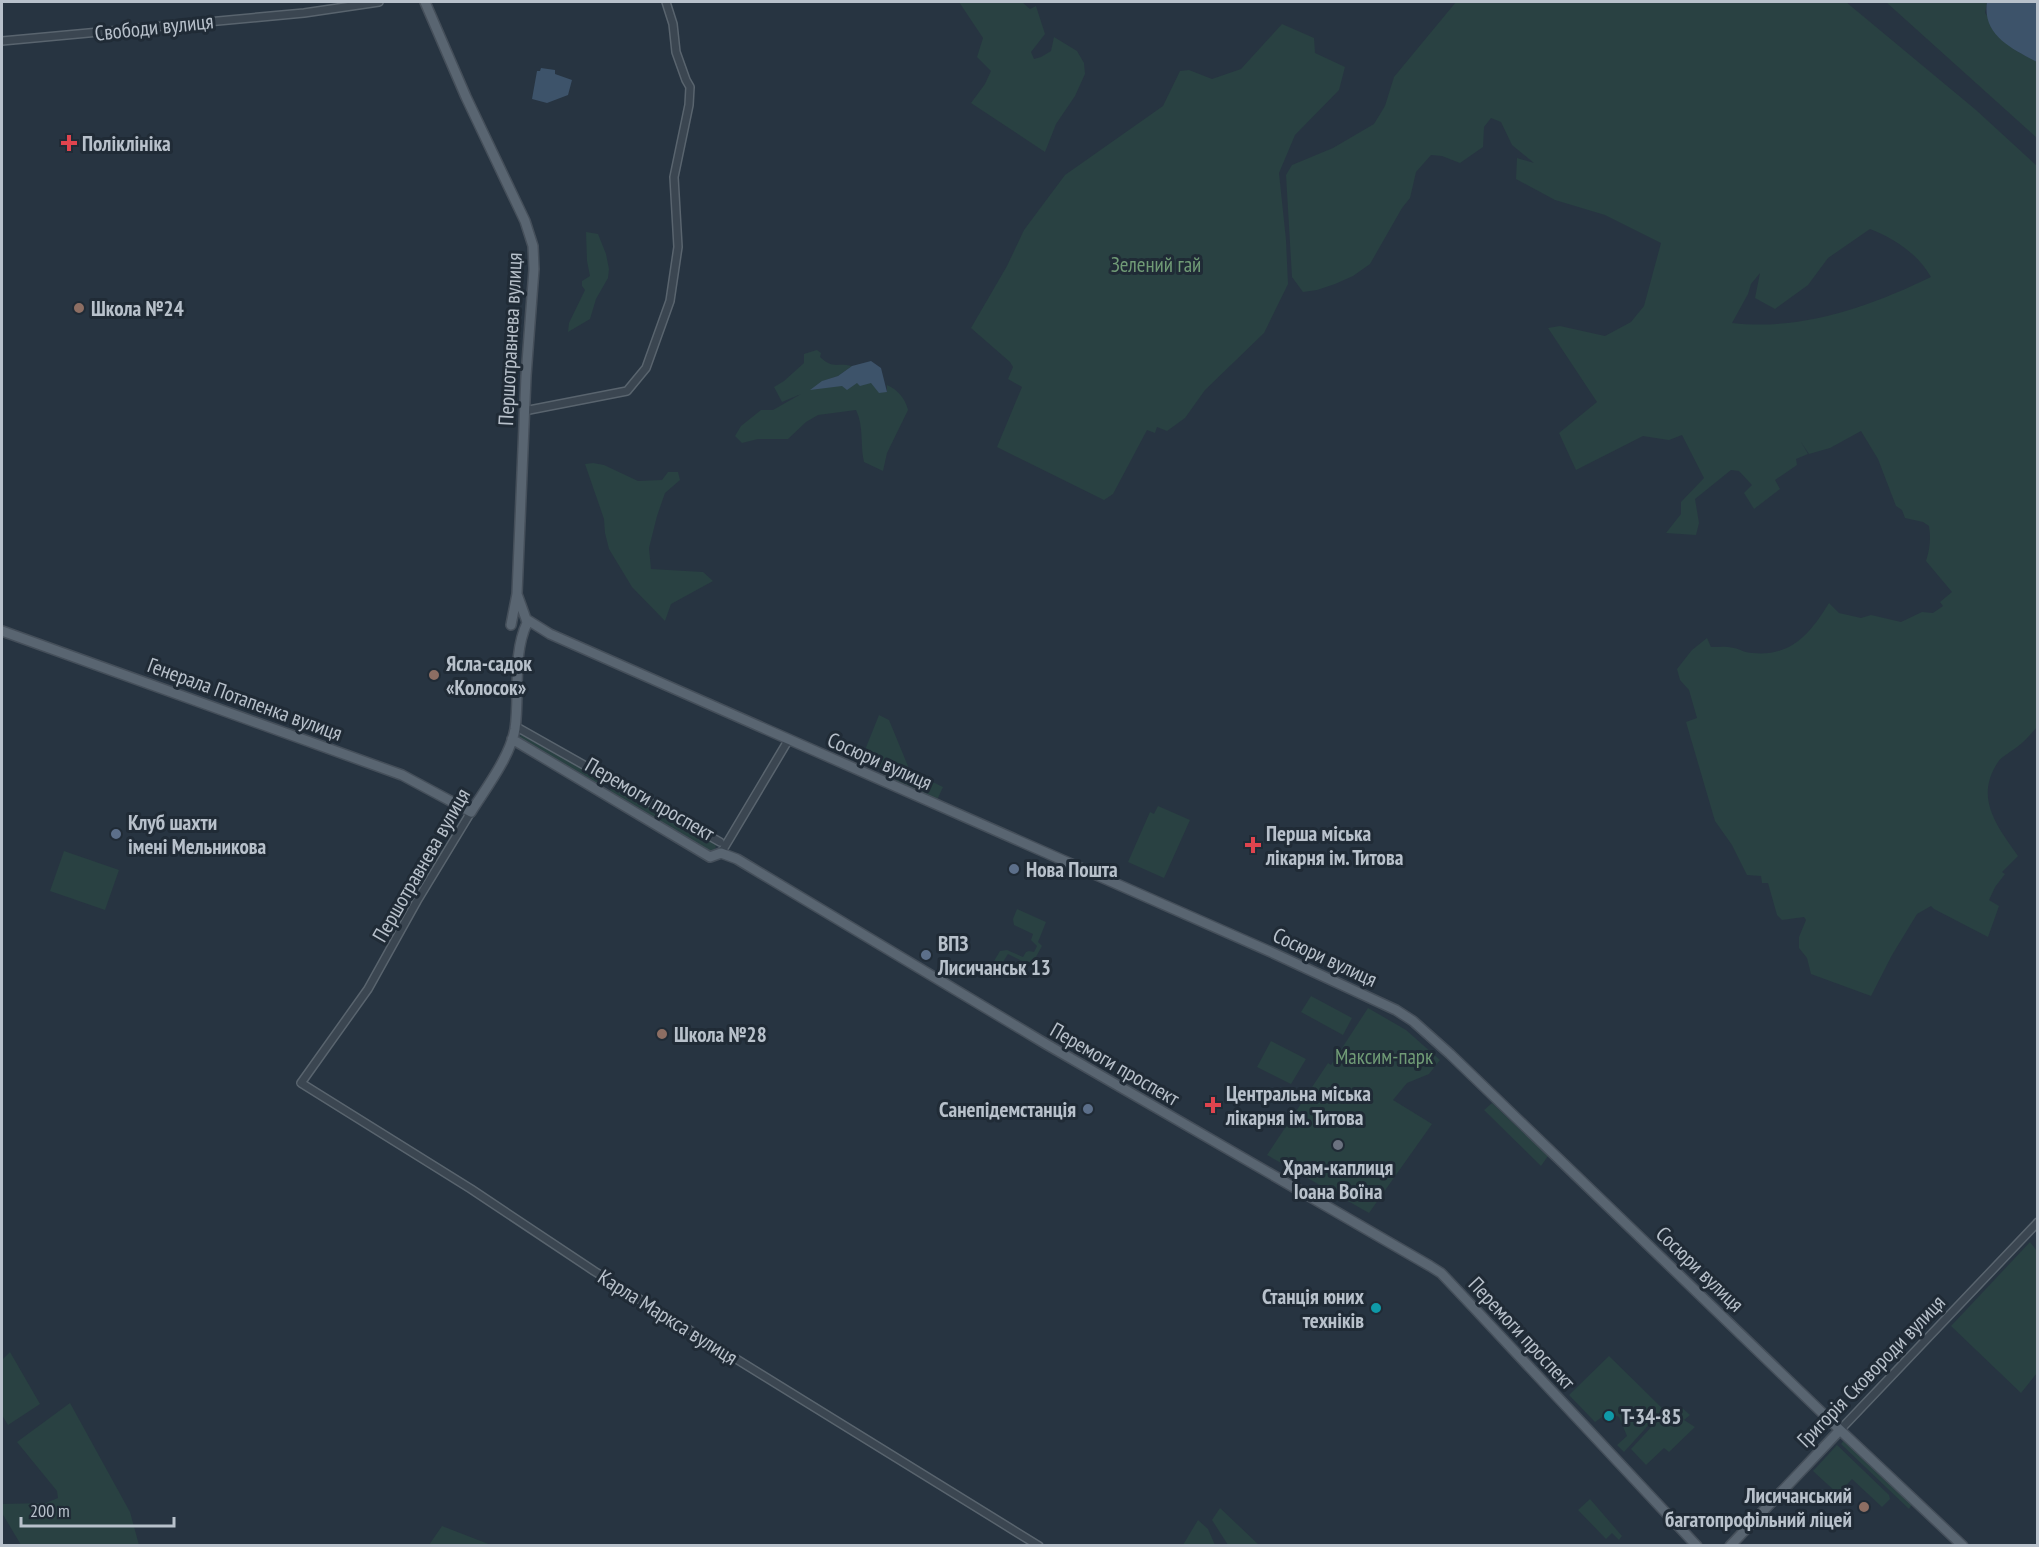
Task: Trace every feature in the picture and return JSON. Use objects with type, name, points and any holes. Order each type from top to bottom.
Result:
[{"type":"main road","name":"Першотравнева вулиця","points":[[425,2],[466,97],[525,221],[533,246],[534,269],[517,594],[520,621],[515,726],[512,739],[498,770],[471,812]]},
{"type":"main road","name":"Сосюри вулиця","points":[[520,621],[536,626],[1271,952],[1373,999],[1413,1021],[1963,1545]]},
{"type":"main road","name":"Генерала Потапенка вулиця","points":[[2,631],[402,776],[471,812]]},
{"type":"main road","name":"Перемоги проспект","points":[[512,739],[710,857],[721,853],[737,859],[1046,1044],[1441,1273],[1697,1545]]},
{"type":"main road","name":"Григорія Сковороди вулиця","points":[[1731,1545],[1840,1430]]},
{"type":"street","name":"Свободи вулиця","points":[[2,41],[304,13],[378,2]]},
{"type":"street","points":[[525,411],[627,391],[646,368],[670,301],[678,247],[674,177],[689,105],[690,87],[676,52],[666,2]]},
{"type":"street","name":"Перемоги проспект","points":[[515,726],[720,842]]},
{"type":"street","points":[[721,853],[789,740]]},
{"type":"street","name":"Першотравнева вулиця","points":[[301,1083],[368,989],[417,901],[471,812]]},
{"type":"street","points":[[721,853],[720,842],[731,838]]},
{"type":"street","name":"Карла Маркса вулиця","points":[[301,1083],[480,1195],[594,1271],[1039,1545]]},
{"type":"street","name":"Григорія Сковороди вулиця","points":[[1840,1430],[2037,1222]]},
{"type":"green space","points":[[959,2],[1022,2],[1030,9],[1036,6],[1045,34],[1031,52],[1034,59],[1051,51],[1054,37],[1077,51],[1084,63],[1085,74],[1075,96],[1056,124],[1045,152],[971,103],[985,84],[991,71],[977,57],[983,38]]},
{"type":"green space","points":[[1456,2],[1846,2],[1976,110],[2037,166],[2037,727],[2022,743],[2000,760],[1991,775],[1988,800],[1991,811],[1996,823],[2018,856],[2002,872],[2005,874],[1989,900],[1999,906],[1988,937],[1931,906],[1917,914],[1871,996],[1811,974],[1807,958],[1799,948],[1799,937],[1806,920],[1804,917],[1782,920],[1777,915],[1768,883],[1762,883],[1761,876],[1747,875],[1732,845],[1715,821],[1686,722],[1697,718],[1689,690],[1680,680],[1677,669],[1692,650],[1707,638],[1711,647],[1731,647],[1752,653],[1778,651],[1798,641],[1807,633],[1829,603],[1839,613],[1861,618],[1871,615],[1901,622],[1922,612],[1933,613],[1943,606],[1940,602],[1952,592],[1926,561],[1930,544],[1929,526],[1923,522],[1905,518],[1902,510],[1896,506],[1878,459],[1861,431],[1830,448],[1809,454],[1801,442],[1808,454],[1796,459],[1797,465],[1775,480],[1780,489],[1754,509],[1744,493],[1752,485],[1739,471],[1731,470],[1695,499],[1699,523],[1696,535],[1666,533],[1681,514],[1681,502],[1704,478],[1682,435],[1669,440],[1643,436],[1576,470],[1559,433],[1597,402],[1548,328],[1560,326],[1605,336],[1631,322],[1644,306],[1661,243],[1605,215],[1555,200],[1516,179],[1517,158],[1534,163],[1512,145],[1501,122],[1491,118],[1484,127],[1483,147],[1460,163],[1442,156],[1431,155],[1416,172],[1410,198],[1370,264],[1353,276],[1317,290],[1303,292],[1292,277],[1286,175],[1292,165],[1333,148],[1374,124],[1385,106],[1394,77]],"holes":[[[1870,229],[1897,242],[1912,254],[1931,277],[1859,307],[1809,320],[1758,325],[1732,323],[1751,284],[1760,273],[1755,298],[1775,309],[1808,285],[1828,258]]]},
{"type":"green space","points":[[1886,2],[1987,2],[1985,13],[2015,50],[2037,62],[2037,138]]},
{"type":"green space","name":"Зелений гай","points":[[1282,24],[1314,38],[1315,53],[1345,67],[1339,90],[1295,135],[1279,173],[1288,284],[1264,333],[1205,390],[1185,418],[1167,431],[1157,427],[1155,433],[1147,430],[1113,494],[1104,500],[997,447],[1022,387],[1008,379],[1013,367],[1010,362],[971,328],[1007,266],[1024,230],[1065,175],[1163,106],[1180,71],[1189,70],[1212,79],[1241,69]]},
{"type":"green space","points":[[586,232],[598,234],[606,254],[608,278],[596,299],[590,319],[568,332],[569,323],[585,290],[582,281],[590,276]]},
{"type":"green space","points":[[817,350],[821,353],[820,357],[832,365],[852,366],[838,376],[823,381],[872,383],[887,392],[887,385],[903,398],[908,410],[887,453],[883,471],[864,462],[860,422],[856,410],[818,415],[806,422],[788,439],[758,439],[742,443],[735,436],[741,426],[761,410],[773,410],[801,394],[782,402],[774,387],[804,363],[804,354]]},
{"type":"green space","points":[[585,464],[604,465],[638,481],[662,480],[668,472],[678,472],[680,480],[665,493],[657,516],[649,548],[651,569],[703,572],[713,581],[671,604],[665,621],[632,587],[609,549],[604,519]]},
{"type":"green space","points":[[879,715],[889,720],[910,771],[943,787],[937,800],[889,777],[891,773],[877,767],[881,757],[865,750]]},
{"type":"green space","points":[[522,735],[601,779],[604,786],[601,788],[517,737]]},
{"type":"green space","points":[[611,787],[617,787],[712,841],[716,844],[715,851],[712,853],[610,793]]},
{"type":"green space","points":[[1158,806],[1190,820],[1164,878],[1128,862],[1150,812],[1154,814]]},
{"type":"green space","points":[[64,851],[119,870],[105,910],[50,891]]},
{"type":"green space","points":[[1017,909],[1046,922],[1038,942],[1042,946],[1032,964],[1008,954],[1001,965],[994,961],[1000,951],[1007,950],[1023,957],[1026,952],[1034,952],[1037,946],[1031,940],[1033,934],[1014,925],[1013,919]]},
{"type":"green space","points":[[1311,996],[1352,1018],[1343,1035],[1301,1012]]},
{"type":"green space","name":"Максим-парк","points":[[1368,1008],[1406,1030],[1440,1060],[1429,1074],[1407,1083],[1393,1100],[1432,1124],[1369,1213],[1267,1155],[1328,1063],[1331,1065]]},
{"type":"green space","points":[[1271,1041],[1306,1059],[1291,1084],[1257,1067]]},
{"type":"green space","points":[[1492,1103],[1548,1156],[1541,1166],[1484,1110]]},
{"type":"green space","points":[[2030,1242],[2037,1251],[2037,1373],[2021,1393],[1951,1326]]},
{"type":"green space","points":[[10,1352],[40,1404],[8,1425],[2,1415],[2,1360]]},
{"type":"green space","points":[[1609,1356],[1663,1409],[1624,1452],[1617,1445],[1627,1436],[1619,1417],[1609,1412],[1595,1422],[1569,1395]]},
{"type":"green space","points":[[70,1403],[130,1512],[139,1545],[21,1545],[2,1513],[2,1504],[46,1503],[58,1498],[57,1491],[17,1442]]},
{"type":"green space","points":[[1681,1407],[1690,1415],[1684,1420],[1695,1427],[1669,1452],[1664,1448],[1646,1465],[1631,1449],[1666,1411],[1674,1414]]},
{"type":"green space","points":[[1844,1440],[1912,1504],[1909,1509],[1841,1444]]},
{"type":"green space","points":[[1837,1445],[1889,1495],[1890,1499],[1882,1507],[1852,1479],[1838,1494],[1813,1471]]},
{"type":"green space","points":[[1590,1499],[1622,1536],[1619,1540],[1612,1533],[1606,1539],[1578,1510]]},
{"type":"green space","points":[[1220,1508],[1259,1545],[1228,1545],[1212,1520]]},
{"type":"green space","points":[[1198,1520],[1208,1529],[1215,1545],[1183,1545]]},
{"type":"green space","points":[[442,1526],[491,1545],[429,1545]]},
{"type":"water","points":[[1987,2],[2037,2],[2037,62],[2009,46],[1994,32],[1989,23]]},
{"type":"water","points":[[541,68],[555,70],[555,74],[572,80],[568,95],[547,103],[532,99],[537,71]]},
{"type":"water","points":[[871,361],[881,368],[887,392],[879,393],[871,383],[860,386],[857,383],[847,390],[842,386],[810,390],[822,381],[838,376],[852,366]]},
{"type":"place","name":"Поліклініка","points":[[69,143]]},
{"type":"place","name":"Школа №24","points":[[79,308]]},
{"type":"place","name":"Ясла-садок «Колосок»","points":[[434,675]]},
{"type":"place","name":"Клуб шахти імені Мельникова","points":[[116,834]]},
{"type":"place","name":"Перша міська лікарня ім. Титова","points":[[1253,845]]},
{"type":"place","name":"Нова Пошта","points":[[1014,869]]},
{"type":"place","name":"ВПЗ Лисичанськ 13","points":[[926,955]]},
{"type":"place","name":"Школа №28","points":[[662,1034]]},
{"type":"place","name":"Центральна міська лікарня ім. Титова","points":[[1213,1105]]},
{"type":"place","name":"Санепідемстанція","points":[[1088,1109]]},
{"type":"place","name":"Храм-каплиця Іоана Воїна","points":[[1338,1145]]},
{"type":"place","name":"Станція юних техніків","points":[[1376,1308]]},
{"type":"place","name":"Т-34-85","points":[[1609,1416]]},
{"type":"place","name":"Лисичанський багатопрофільний ліцей","points":[[1864,1507]]}]
